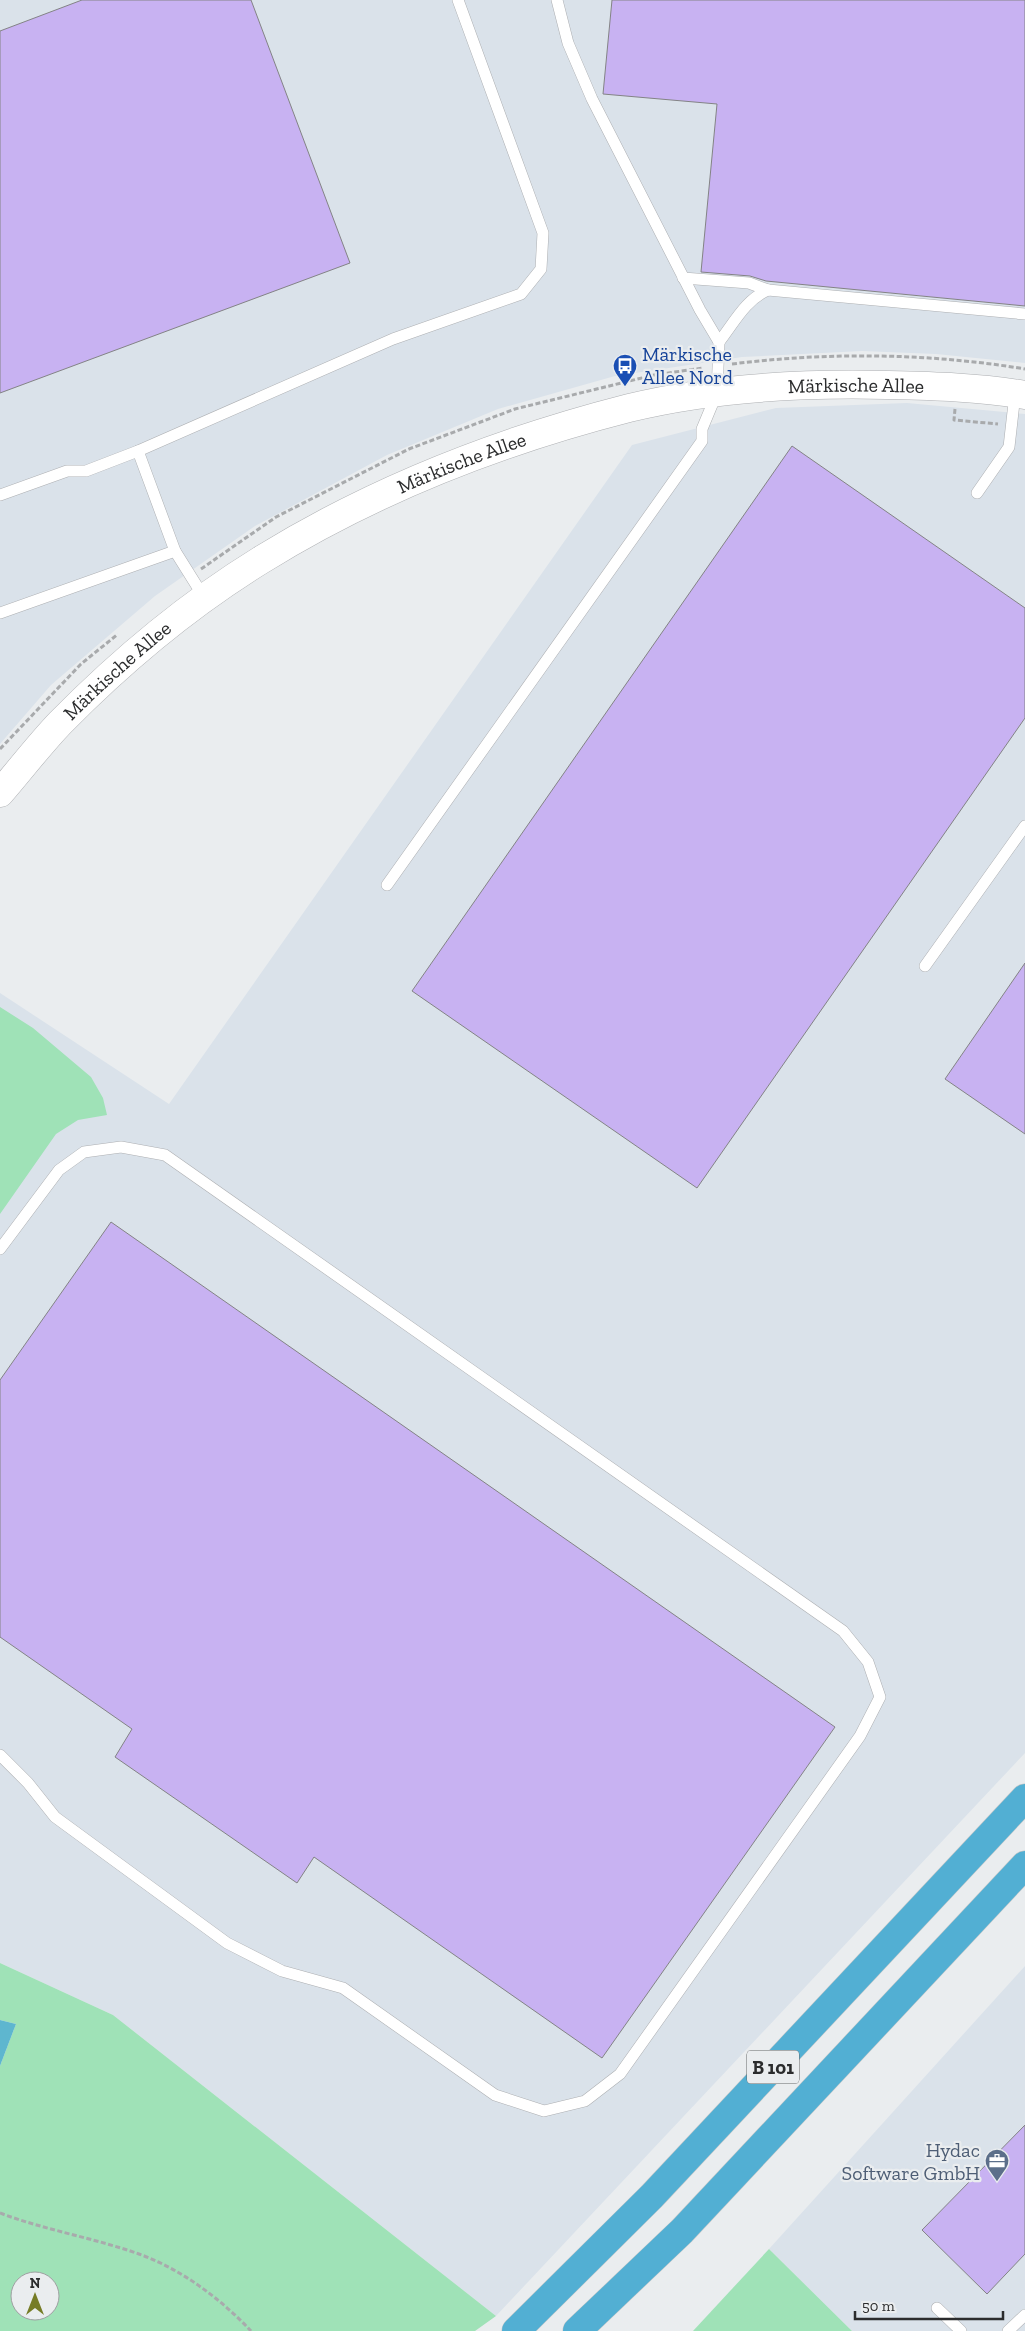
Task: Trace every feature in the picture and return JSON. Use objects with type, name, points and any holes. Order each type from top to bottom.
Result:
[{"type":"highway","name":"B 101","points":[[516,2331],[652,2196],[1025,1798]]},
{"type":"highway","name":"B 101","points":[[577,2331],[682,2231],[1025,1865]]},
{"type":"street","name":"Märkische Allee","points":[[0,793],[58,725],[110,675],[169,625],[260,560],[306,533],[402,485],[505,445],[630,408],[717,393],[836,384],[918,385],[1020,394]]},
{"type":"lane","points":[[0,495],[67,471],[86,471],[138,451],[393,339],[521,294],[541,269],[542,233],[458,0]]},
{"type":"lane","points":[[387,885],[702,441],[702,429],[717,393],[719,342],[683,278],[592,99],[568,42],[557,0]]},
{"type":"lane","points":[[683,278],[749,283],[768,290],[1025,314]]},
{"type":"lane","points":[[719,342],[755,295],[768,290]]},
{"type":"lane","points":[[977,493],[1009,447],[1020,394]]},
{"type":"lane","points":[[138,451],[175,551],[205,599]]},
{"type":"lane","points":[[0,613],[175,551]]},
{"type":"lane","points":[[925,966],[1025,826]]},
{"type":"lane","points":[[0,1249],[59,1170],[84,1152],[121,1147],[165,1155],[843,1632],[868,1662],[880,1697],[860,1736],[620,2074],[585,2101],[544,2111],[495,2095],[343,1988],[282,1971],[227,1943],[55,1818],[28,1783],[0,1756]]},
{"type":"lane","points":[[937,2308],[961,2331]]},
{"type":"lane","points":[[1008,2331],[1025,2315]]},
{"type":"path","points":[[0,2213],[140,2254],[182,2275],[214,2297],[252,2331]]},
{"type":"shaded area","points":[[0,0],[1025,0],[1025,363],[936,354],[862,351],[742,357],[615,376],[498,409],[387,455],[255,526],[155,596],[51,685],[0,744]]},
{"type":"shaded area","points":[[907,403],[1025,414],[1025,1753],[496,2316],[113,2015],[0,1963],[0,993],[169,1104],[632,445],[776,408]]},
{"type":"shaded area","points":[[1025,1966],[1025,2331],[852,2331],[769,2249]]},
{"type":"green space","points":[[0,1007],[33,1028],[91,1077],[103,1098],[107,1115],[78,1120],[56,1134],[0,1214]]},
{"type":"green space","points":[[0,1963],[113,2015],[496,2316],[475,2331],[0,2331],[0,2066],[16,2024],[0,2020]]},
{"type":"green space","points":[[769,2249],[852,2331],[693,2331]]},
{"type":"water","points":[[0,2020],[16,2024],[0,2066]]},
{"type":"building","points":[[82,0],[251,0],[350,263],[0,393],[0,31]]},
{"type":"building","points":[[612,0],[1025,0],[1025,306],[766,281],[750,276],[701,272],[717,104],[603,94]]},
{"type":"building","points":[[792,446],[1025,608],[1025,718],[697,1188],[412,991]]},
{"type":"building","points":[[1025,963],[1025,1134],[945,1079]]},
{"type":"building","points":[[111,1222],[835,1727],[602,2058],[314,1857],[297,1883],[115,1757],[132,1729],[0,1637],[0,1380]]},
{"type":"building","name":"Hydac Software GmbH","points":[[1025,2125],[1025,2254],[987,2294],[922,2230]]},
{"type":"place","name":"Märkische Allee Nord","points":[[625,387]]},
{"type":"place","name":"Hydac Software GmbH","points":[[997,2182]]}]
